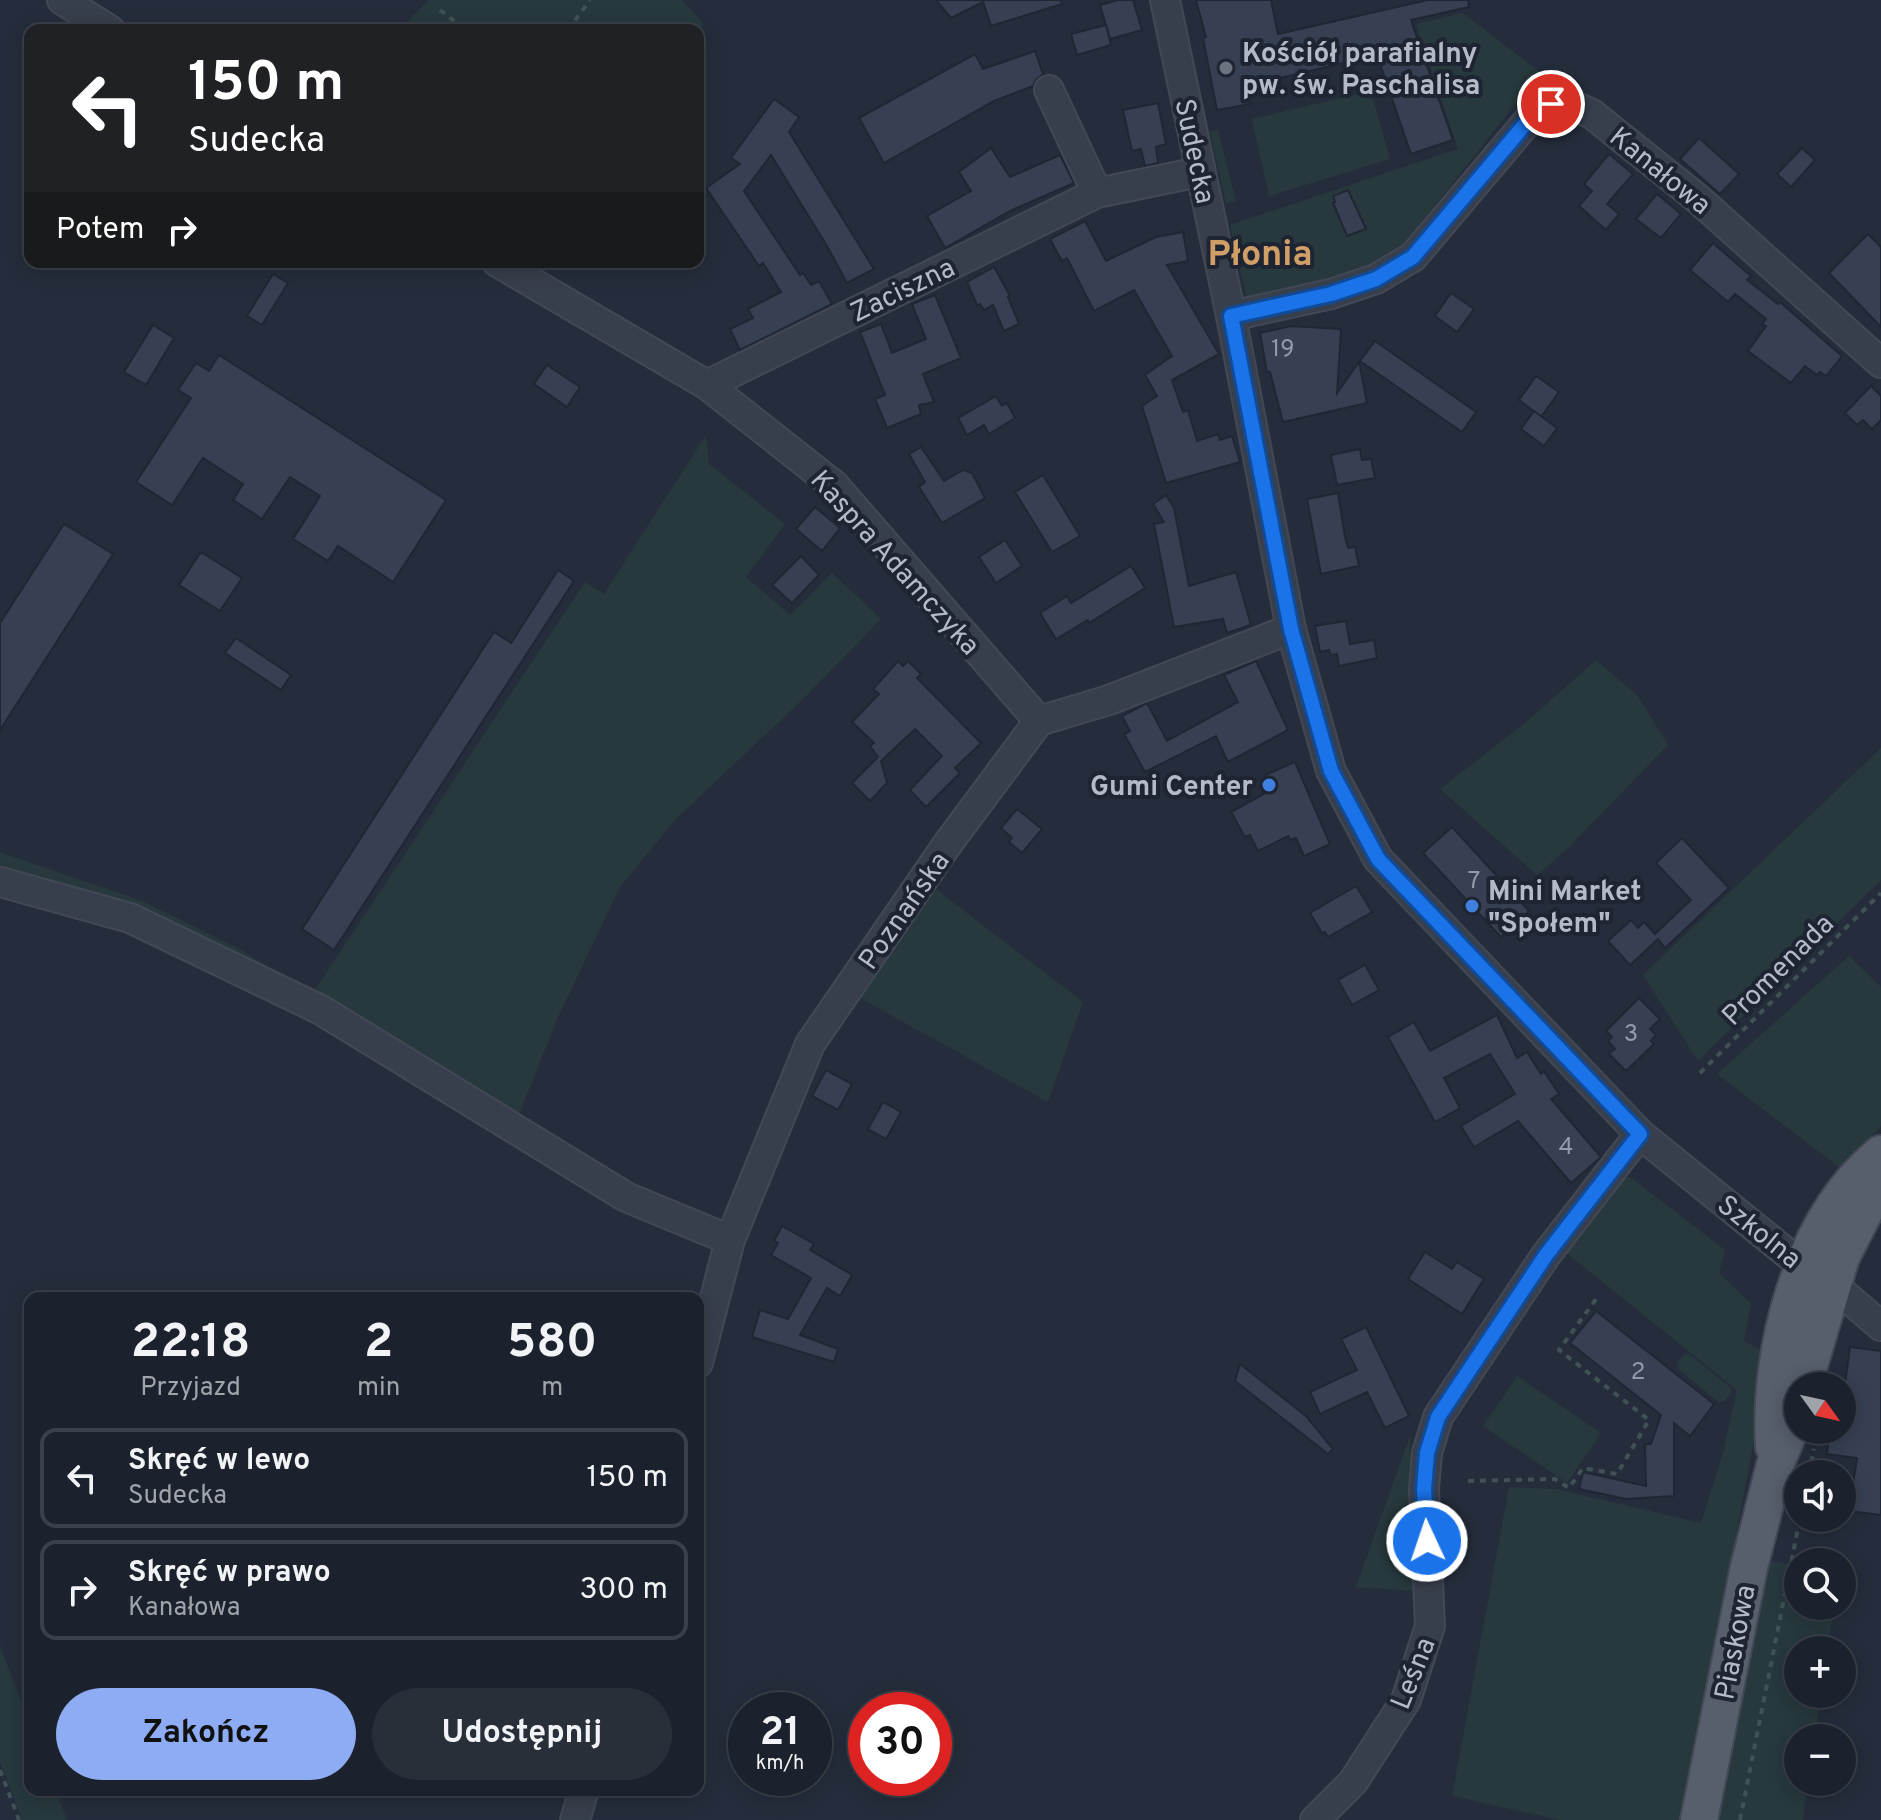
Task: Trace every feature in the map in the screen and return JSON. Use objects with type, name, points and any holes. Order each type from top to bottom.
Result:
[{"type":"main road","name":"Piaskowa","points":[[1805,1372],[1817,1276],[1831,1210],[1862,1170],[1881,1154]]},
{"type":"main road","name":"Piaskowa","points":[[1775,1465],[1774,1390],[1789,1316],[1851,1236],[1881,1179]]},
{"type":"main road","name":"Piaskowa","points":[[1699,1820],[1749,1567],[1775,1465],[1784,1444]]},
{"type":"street","points":[[62,0],[100,24]]},
{"type":"street","name":"Sudecka","points":[[1165,0],[1231,316],[1291,629],[1331,771],[1378,859],[1640,1134]]},
{"type":"street","points":[[1049,90],[1097,193]]},
{"type":"street","name":"Kanałowa","points":[[1231,316],[1331,294],[1376,279],[1413,257],[1527,122],[1551,104],[1567,103],[1592,114],[1698,199],[1881,363]]},
{"type":"street","name":"Zaciszna","points":[[707,385],[1097,193],[1199,172]]},
{"type":"street","name":"Kaspra Adamczyka","points":[[507,268],[707,385],[834,485],[1039,721]]},
{"type":"street","points":[[1039,721],[1109,700],[1291,629]]},
{"type":"street","name":"Poznańska","points":[[704,1340],[730,1240],[810,1044],[949,842],[1039,721]]},
{"type":"street","points":[[0,882],[130,918],[321,1010],[626,1197],[730,1240]]},
{"type":"street","name":"Szkolna","points":[[1640,1134],[1881,1326]]},
{"type":"street","name":"Leśna","points":[[1315,1820],[1353,1782],[1406,1700],[1430,1626],[1424,1489],[1427,1453],[1438,1417],[1546,1255],[1640,1134]]},
{"type":"street","points":[[575,1820],[582,1796]]},
{"type":"path","points":[[572,24],[590,0]]},
{"type":"path","points":[[440,10],[458,24]]},
{"type":"path","name":"Promenada","points":[[1700,1073],[1881,893]]},
{"type":"path","points":[[1468,1481],[1555,1479],[1569,1488],[1583,1468],[1617,1474],[1649,1420],[1559,1350],[1599,1295]]},
{"type":"path","points":[[1740,1820],[1797,1532]]},
{"type":"path","points":[[0,1770],[19,1820]]},
{"type":"shaded area","points":[[429,0],[682,0],[704,24],[405,24]]},
{"type":"shaded area","points":[[1463,13],[1545,76],[1529,98],[1523,95],[1403,245],[1354,275],[1246,296],[1230,225],[1458,149],[1416,24]]},
{"type":"shaded area","points":[[1371,91],[1390,159],[1269,196],[1252,119]]},
{"type":"shaded area","points":[[1218,130],[1236,201],[1226,204],[1210,132]]},
{"type":"shaded area","points":[[706,435],[709,464],[785,524],[746,577],[790,615],[832,573],[881,619],[803,699],[675,820],[620,887],[558,1017],[518,1117],[130,913],[0,867],[0,852],[142,901],[239,949],[313,993],[585,582],[604,594]]},
{"type":"shaded area","points":[[1596,660],[1638,696],[1668,745],[1567,849],[1537,875],[1440,789],[1525,723]]},
{"type":"shaded area","points":[[1881,748],[1881,880],[1698,1061],[1643,975]]},
{"type":"shaded area","points":[[933,887],[1083,1002],[1048,1102],[858,997]]},
{"type":"shaded area","points":[[1849,956],[1881,987],[1881,1126],[1840,1168],[1717,1074]]},
{"type":"shaded area","points":[[1630,1177],[1725,1250],[1719,1273],[1751,1304],[1744,1341],[1770,1355],[1683,1820],[1560,1820],[1452,1796],[1509,1487],[1556,1489],[1701,1523],[1723,1453],[1737,1390],[1564,1251],[1615,1181]]},
{"type":"shaded area","points":[[1689,1354],[1731,1388],[1724,1401],[1719,1402],[1678,1369],[1677,1363]]},
{"type":"shaded area","points":[[1517,1376],[1601,1433],[1567,1483],[1483,1426]]},
{"type":"shaded area","points":[[1410,1436],[1417,1591],[1356,1587]]},
{"type":"shaded area","points":[[1766,1560],[1784,1563],[1784,1620],[1832,1620],[1830,1636],[1784,1636],[1784,1708],[1819,1708],[1817,1724],[1784,1724],[1784,1796],[1806,1796],[1803,1820],[1715,1820]]},
{"type":"shaded area","points":[[0,1646],[24,1708],[24,1796],[58,1796],[67,1820],[22,1820],[0,1761]]},
{"type":"building","points":[[936,0],[1061,0],[1062,4],[991,26],[983,2],[951,18]]},
{"type":"building","points":[[1133,0],[1142,30],[1110,39],[1100,5]]},
{"type":"building","points":[[1196,0],[1271,0],[1278,34],[1428,0],[1468,0],[1469,7],[1411,20],[1453,140],[1411,154],[1377,55],[1247,86],[1250,104],[1217,110],[1203,38],[1206,37]]},
{"type":"building","points":[[1106,25],[1111,45],[1077,55],[1071,34]]},
{"type":"building","points":[[1035,51],[1043,74],[1033,86],[994,101],[884,163],[859,118],[975,54],[983,69]]},
{"type":"building","points":[[774,99],[799,117],[789,132],[874,269],[847,283],[771,155],[744,191],[800,275],[803,273],[811,285],[819,281],[832,304],[740,350],[730,329],[753,318],[748,309],[781,292],[763,263],[759,266],[706,188],[740,164],[731,158]]},
{"type":"building","points":[[1158,103],[1166,144],[1156,147],[1158,163],[1145,166],[1141,149],[1132,151],[1123,110]]},
{"type":"building","points":[[1699,138],[1739,174],[1720,194],[1680,159]]},
{"type":"building","points":[[991,148],[1010,177],[1060,155],[1074,183],[1012,210],[945,248],[927,216],[971,191],[959,172]]},
{"type":"building","points":[[1802,148],[1815,160],[1791,187],[1777,174]]},
{"type":"building","points":[[1609,154],[1633,174],[1607,204],[1619,214],[1606,230],[1579,206],[1592,191],[1584,184]]},
{"type":"building","points":[[1348,190],[1366,229],[1347,236],[1333,196]]},
{"type":"building","points":[[1657,194],[1681,214],[1661,238],[1636,219]]},
{"type":"building","points":[[1085,221],[1106,261],[1156,237],[1183,232],[1188,261],[1167,265],[1219,354],[1172,380],[1183,412],[1188,410],[1197,441],[1218,434],[1220,440],[1232,436],[1240,462],[1166,483],[1142,406],[1157,396],[1145,375],[1172,356],[1134,290],[1094,311],[1067,258],[1062,261],[1050,239]]},
{"type":"building","points":[[1868,234],[1881,247],[1881,327],[1829,273]]},
{"type":"building","points":[[1713,243],[1751,276],[1747,280],[1778,304],[1780,302],[1842,356],[1826,376],[1820,372],[1817,375],[1805,366],[1791,383],[1748,351],[1766,326],[1762,324],[1766,319],[1735,294],[1728,302],[1690,270]]},
{"type":"building","points":[[994,267],[1010,296],[1019,324],[1004,331],[993,305],[984,310],[980,304],[977,305],[967,282]]},
{"type":"building","points":[[273,274],[288,283],[262,325],[247,316]]},
{"type":"building","points":[[1451,293],[1474,309],[1457,332],[1435,316]]},
{"type":"building","points":[[935,295],[961,358],[923,374],[934,402],[919,405],[921,414],[887,428],[875,399],[885,395],[860,332],[881,324],[892,353],[926,339],[912,304]]},
{"type":"building","points":[[153,325],[174,338],[146,385],[124,372]]},
{"type":"building","points":[[1291,326],[1341,329],[1337,393],[1359,362],[1367,403],[1283,422],[1270,372],[1267,372],[1260,333]]},
{"type":"building","points":[[1375,341],[1476,412],[1462,432],[1360,361]]},
{"type":"building","points":[[219,355],[446,500],[393,582],[338,546],[328,561],[293,539],[320,496],[290,477],[262,519],[233,500],[243,484],[203,458],[172,505],[136,482],[191,398],[178,390],[196,363],[209,371]]},
{"type":"building","points":[[547,365],[580,387],[567,407],[534,384]]},
{"type":"building","points":[[1536,376],[1559,392],[1541,417],[1519,400]]},
{"type":"building","points":[[1871,386],[1881,396],[1881,420],[1872,429],[1863,420],[1857,425],[1845,413]]},
{"type":"building","points":[[996,396],[1002,406],[1007,403],[1015,418],[989,434],[984,425],[967,435],[958,418]]},
{"type":"building","points":[[1534,411],[1557,428],[1544,446],[1521,429]]},
{"type":"building","points":[[921,447],[944,481],[963,470],[972,473],[985,498],[942,523],[919,487],[925,482],[909,454]]},
{"type":"building","points":[[1360,449],[1362,460],[1371,459],[1375,478],[1337,485],[1331,455]]},
{"type":"building","points":[[1043,475],[1080,536],[1052,552],[1015,492]]},
{"type":"building","points":[[1338,493],[1348,548],[1355,547],[1359,566],[1321,574],[1307,499]]},
{"type":"building","points":[[1166,495],[1174,508],[1189,586],[1236,572],[1251,625],[1227,633],[1223,619],[1174,627],[1154,524],[1164,522],[1153,504]]},
{"type":"building","points":[[815,507],[840,528],[822,551],[796,529]]},
{"type":"building","points":[[64,524],[113,554],[0,730],[0,623]]},
{"type":"building","points":[[1005,540],[1022,566],[996,583],[979,557]]},
{"type":"building","points":[[201,552],[242,578],[220,611],[179,585]]},
{"type":"building","points":[[801,556],[819,575],[792,603],[772,585]]},
{"type":"building","points":[[1131,566],[1145,588],[1089,623],[1088,620],[1056,639],[1040,613],[1067,596],[1071,603]]},
{"type":"building","points":[[558,570],[574,581],[334,950],[302,929],[494,632],[511,643]]},
{"type":"building","points":[[1346,621],[1350,644],[1374,640],[1377,658],[1339,666],[1337,654],[1331,655],[1329,650],[1320,652],[1315,626]]},
{"type":"building","points":[[236,638],[291,675],[281,690],[225,653]]},
{"type":"building","points":[[898,661],[903,666],[908,661],[921,674],[917,678],[981,743],[955,768],[960,773],[926,807],[910,790],[942,756],[915,729],[881,761],[887,783],[870,801],[852,783],[878,757],[870,746],[874,743],[852,722],[879,694],[873,689]]},
{"type":"building","points":[[1256,661],[1288,730],[1228,762],[1216,736],[1145,772],[1124,734],[1130,731],[1122,716],[1147,703],[1167,741],[1238,702],[1224,675]]},
{"type":"building","points":[[1295,762],[1330,844],[1304,856],[1296,838],[1290,840],[1288,836],[1258,851],[1250,835],[1245,837],[1231,812],[1271,790],[1265,775]]},
{"type":"building","points":[[1017,809],[1042,829],[1022,853],[1009,842],[1012,838],[1001,828]]},
{"type":"building","points":[[1452,827],[1529,911],[1501,937],[1423,853]]},
{"type":"building","points":[[1682,838],[1729,888],[1665,948],[1658,939],[1630,965],[1608,941],[1631,920],[1638,928],[1644,922],[1655,934],[1691,900],[1656,863]]},
{"type":"building","points":[[1356,886],[1372,912],[1328,937],[1310,913]]},
{"type":"building","points":[[1365,965],[1379,990],[1352,1005],[1338,980]]},
{"type":"building","points":[[1639,998],[1660,1019],[1650,1029],[1656,1035],[1651,1041],[1654,1044],[1626,1071],[1609,1054],[1615,1049],[1608,1041],[1612,1037],[1606,1031]]},
{"type":"building","points":[[1497,1015],[1517,1058],[1527,1052],[1541,1074],[1544,1071],[1559,1094],[1551,1099],[1601,1157],[1571,1183],[1518,1121],[1474,1147],[1461,1126],[1515,1094],[1490,1054],[1444,1078],[1460,1108],[1435,1122],[1388,1037],[1414,1022],[1430,1051]]},
{"type":"building","points":[[826,1070],[852,1084],[838,1110],[812,1096]]},
{"type":"building","points":[[883,1102],[901,1112],[886,1139],[868,1129]]},
{"type":"building","points":[[782,1226],[814,1244],[810,1250],[852,1275],[840,1296],[827,1288],[800,1335],[838,1349],[834,1362],[752,1337],[760,1310],[788,1319],[811,1278],[771,1255]]},
{"type":"building","points":[[1425,1252],[1452,1269],[1457,1262],[1484,1279],[1462,1314],[1408,1279]]},
{"type":"building","points":[[1596,1311],[1714,1404],[1690,1436],[1674,1423],[1674,1496],[1626,1499],[1579,1489],[1583,1472],[1646,1486],[1645,1444],[1651,1444],[1661,1415],[1570,1343]]},
{"type":"building","points":[[1366,1327],[1409,1416],[1385,1428],[1367,1392],[1320,1414],[1310,1392],[1357,1370],[1341,1339]]},
{"type":"building","points":[[1850,1347],[1881,1351],[1881,1515],[1856,1512],[1857,1458],[1827,1454],[1828,1444],[1856,1444],[1856,1372],[1847,1372]]},
{"type":"building","points":[[1240,1364],[1306,1416],[1333,1449],[1328,1454],[1235,1381]]},
{"type":"place","name":"Kościół parafialny pw. św. Paschalisa","points":[[1226,68]]},
{"type":"place","name":"Gumi Center","points":[[1269,785]]},
{"type":"place","name":"Mini Market \"Społem\"","points":[[1472,906]]},
{"type":"district","name":"Płonia","points":[[1260,252]]},
{"type":"route","points":[[1427,1541],[1424,1489],[1427,1453],[1438,1417],[1546,1255],[1640,1134],[1378,859],[1331,771],[1291,629],[1231,316],[1331,294],[1376,279],[1413,257],[1527,122],[1551,104]]}]
